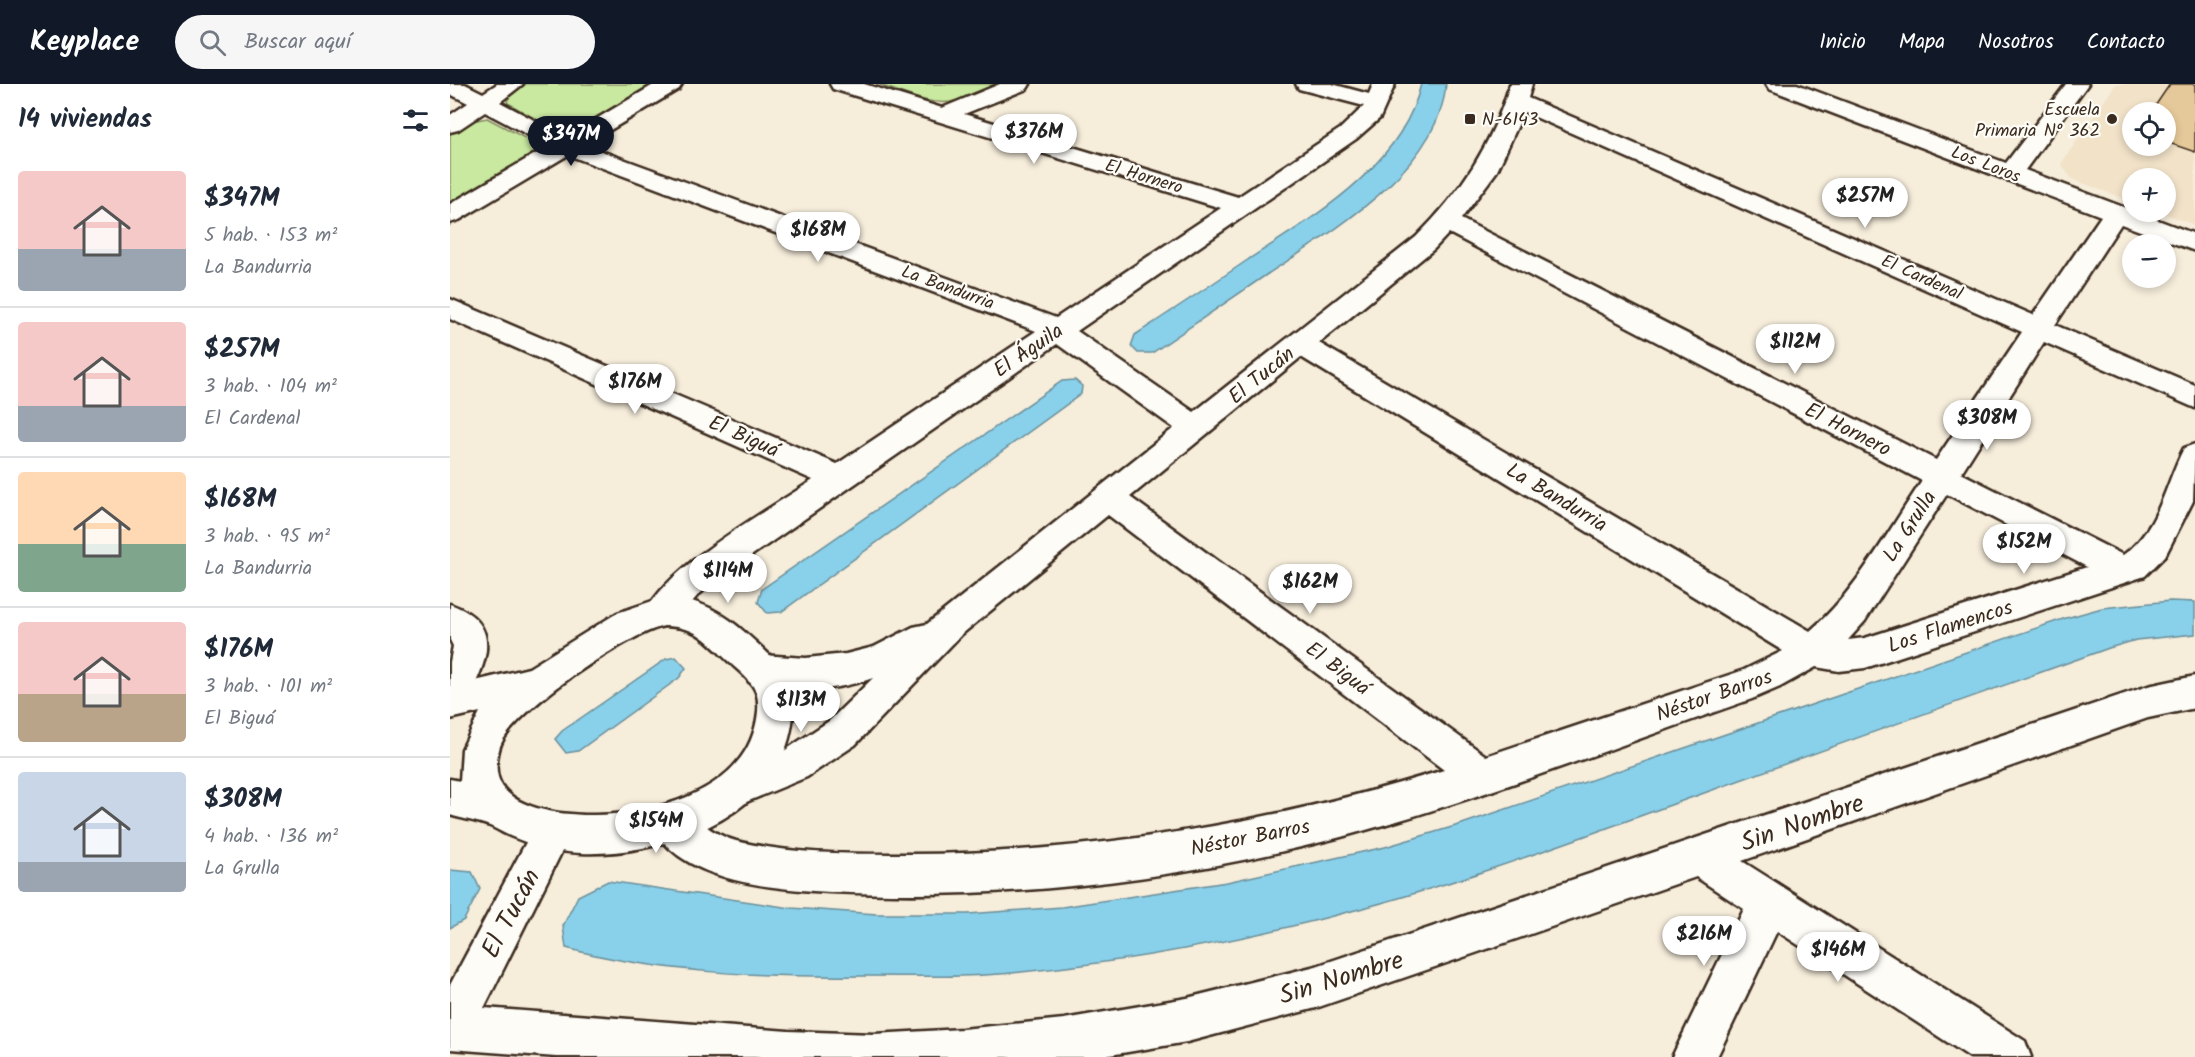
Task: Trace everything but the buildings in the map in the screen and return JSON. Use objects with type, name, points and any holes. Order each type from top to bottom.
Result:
[{"type":"street","points":[[450,125],[512,84]]},
{"type":"street","points":[[450,215],[671,84]]},
{"type":"street","name":"El Hornero","points":[[841,84],[1240,206]]},
{"type":"street","points":[[943,115],[1018,84]]},
{"type":"street","points":[[1307,84],[1381,94]]},
{"type":"street","name":"Los Loros","points":[[1777,84],[2195,243]]},
{"type":"street","points":[[2010,173],[2077,84]]},
{"type":"street","name":"La Bandurria","points":[[450,85],[482,104],[566,146],[1029,317],[1057,331],[1195,428]]},
{"type":"street","name":"El Tucán","points":[[739,787],[794,765],[842,733],[950,624],[1417,250],[1448,222],[1483,175],[1496,152],[1519,92]]},
{"type":"street","name":"El Cardenal","points":[[1519,92],[2039,329],[2195,397]]},
{"type":"street","name":"El Águila","points":[[663,612],[698,575],[1362,124],[1381,94]]},
{"type":"street","name":"La Grulla","points":[[1814,651],[1852,611],[2115,213]]},
{"type":"street","name":"El Hornero","points":[[1448,222],[2122,570]]},
{"type":"street","name":"El Biguá","points":[[450,308],[839,478]]},
{"type":"street","name":"La Bandurria","points":[[1300,344],[1814,651]]},
{"type":"street","name":"Los Flamencos","points":[[1814,651],[1841,656],[1865,653],[2122,570],[2143,561],[2156,545],[2195,456]]},
{"type":"street","name":"El Biguá","points":[[1108,498],[1481,775]]},
{"type":"street","points":[[450,797],[501,812],[524,824],[553,831],[608,833],[670,822],[707,806],[739,787],[761,761],[773,733],[777,707],[772,686],[761,670],[712,624],[698,616],[683,612],[663,612],[642,617],[620,628],[538,682],[508,705],[488,729],[478,755],[477,778],[484,796],[501,812]]},
{"type":"street","points":[[450,619],[462,627],[470,639],[471,653],[450,698]]},
{"type":"street","name":"El Tucán","points":[[761,670],[811,675],[864,667],[905,649],[950,624]]},
{"type":"street","name":"Néstor Barros","points":[[670,822],[696,844],[728,858],[763,865],[848,873],[941,874],[1040,871],[1127,861],[1322,822],[1405,800],[1752,683],[1785,669],[1814,651]]},
{"type":"street","points":[[450,703],[538,682]]},
{"type":"street","name":"Sin Nombre","points":[[450,1027],[607,1048],[874,1056],[962,1052],[1064,1041],[1187,1020],[1316,987],[2148,702],[2195,692]]},
{"type":"street","name":"El Tucán","points":[[450,1027],[553,831]]},
{"type":"street","points":[[1700,857],[2009,1057]]},
{"type":"street","points":[[1694,1057],[1769,903]]},
{"type":"shaded area","points":[[2116,84],[2195,84],[2195,225],[2176,218],[2176,168],[2122,168],[2122,198],[2072,179],[2061,164]]},
{"type":"green space","points":[[526,84],[656,84],[582,128],[563,130],[544,124],[508,103],[511,95]]},
{"type":"green space","points":[[877,84],[998,84],[962,99],[941,102],[922,99]]},
{"type":"green space","points":[[487,118],[536,144],[537,151],[529,158],[450,204],[450,132],[467,122]]},
{"type":"water","points":[[1421,84],[1446,84],[1439,115],[1424,144],[1403,171],[1378,196],[1321,239],[1152,353],[1138,353],[1131,346],[1135,335],[1301,225],[1353,186],[1376,164],[1395,140],[1411,113]]},
{"type":"water","points":[[1075,380],[1082,386],[1081,394],[781,612],[767,613],[758,602],[762,589],[1062,381]]},
{"type":"water","points":[[2170,601],[2195,602],[2195,634],[2136,640],[2109,648],[1491,869],[1367,907],[1282,929],[1108,962],[983,975],[792,976],[716,972],[640,963],[566,948],[563,926],[578,896],[608,881],[791,908],[877,914],[968,914],[1062,907],[1227,882],[1385,847],[1462,824],[2066,618],[2102,608]]},
{"type":"water","points":[[676,657],[686,668],[679,678],[578,751],[566,753],[555,739],[562,731],[666,659]]},
{"type":"water","points":[[450,870],[472,872],[480,889],[464,920],[450,928]]},
{"type":"place","name":"N-6143","points":[[1470,119]]},
{"type":"place","name":"Escuela Primaria N° 362","points":[[2112,119]]}]
